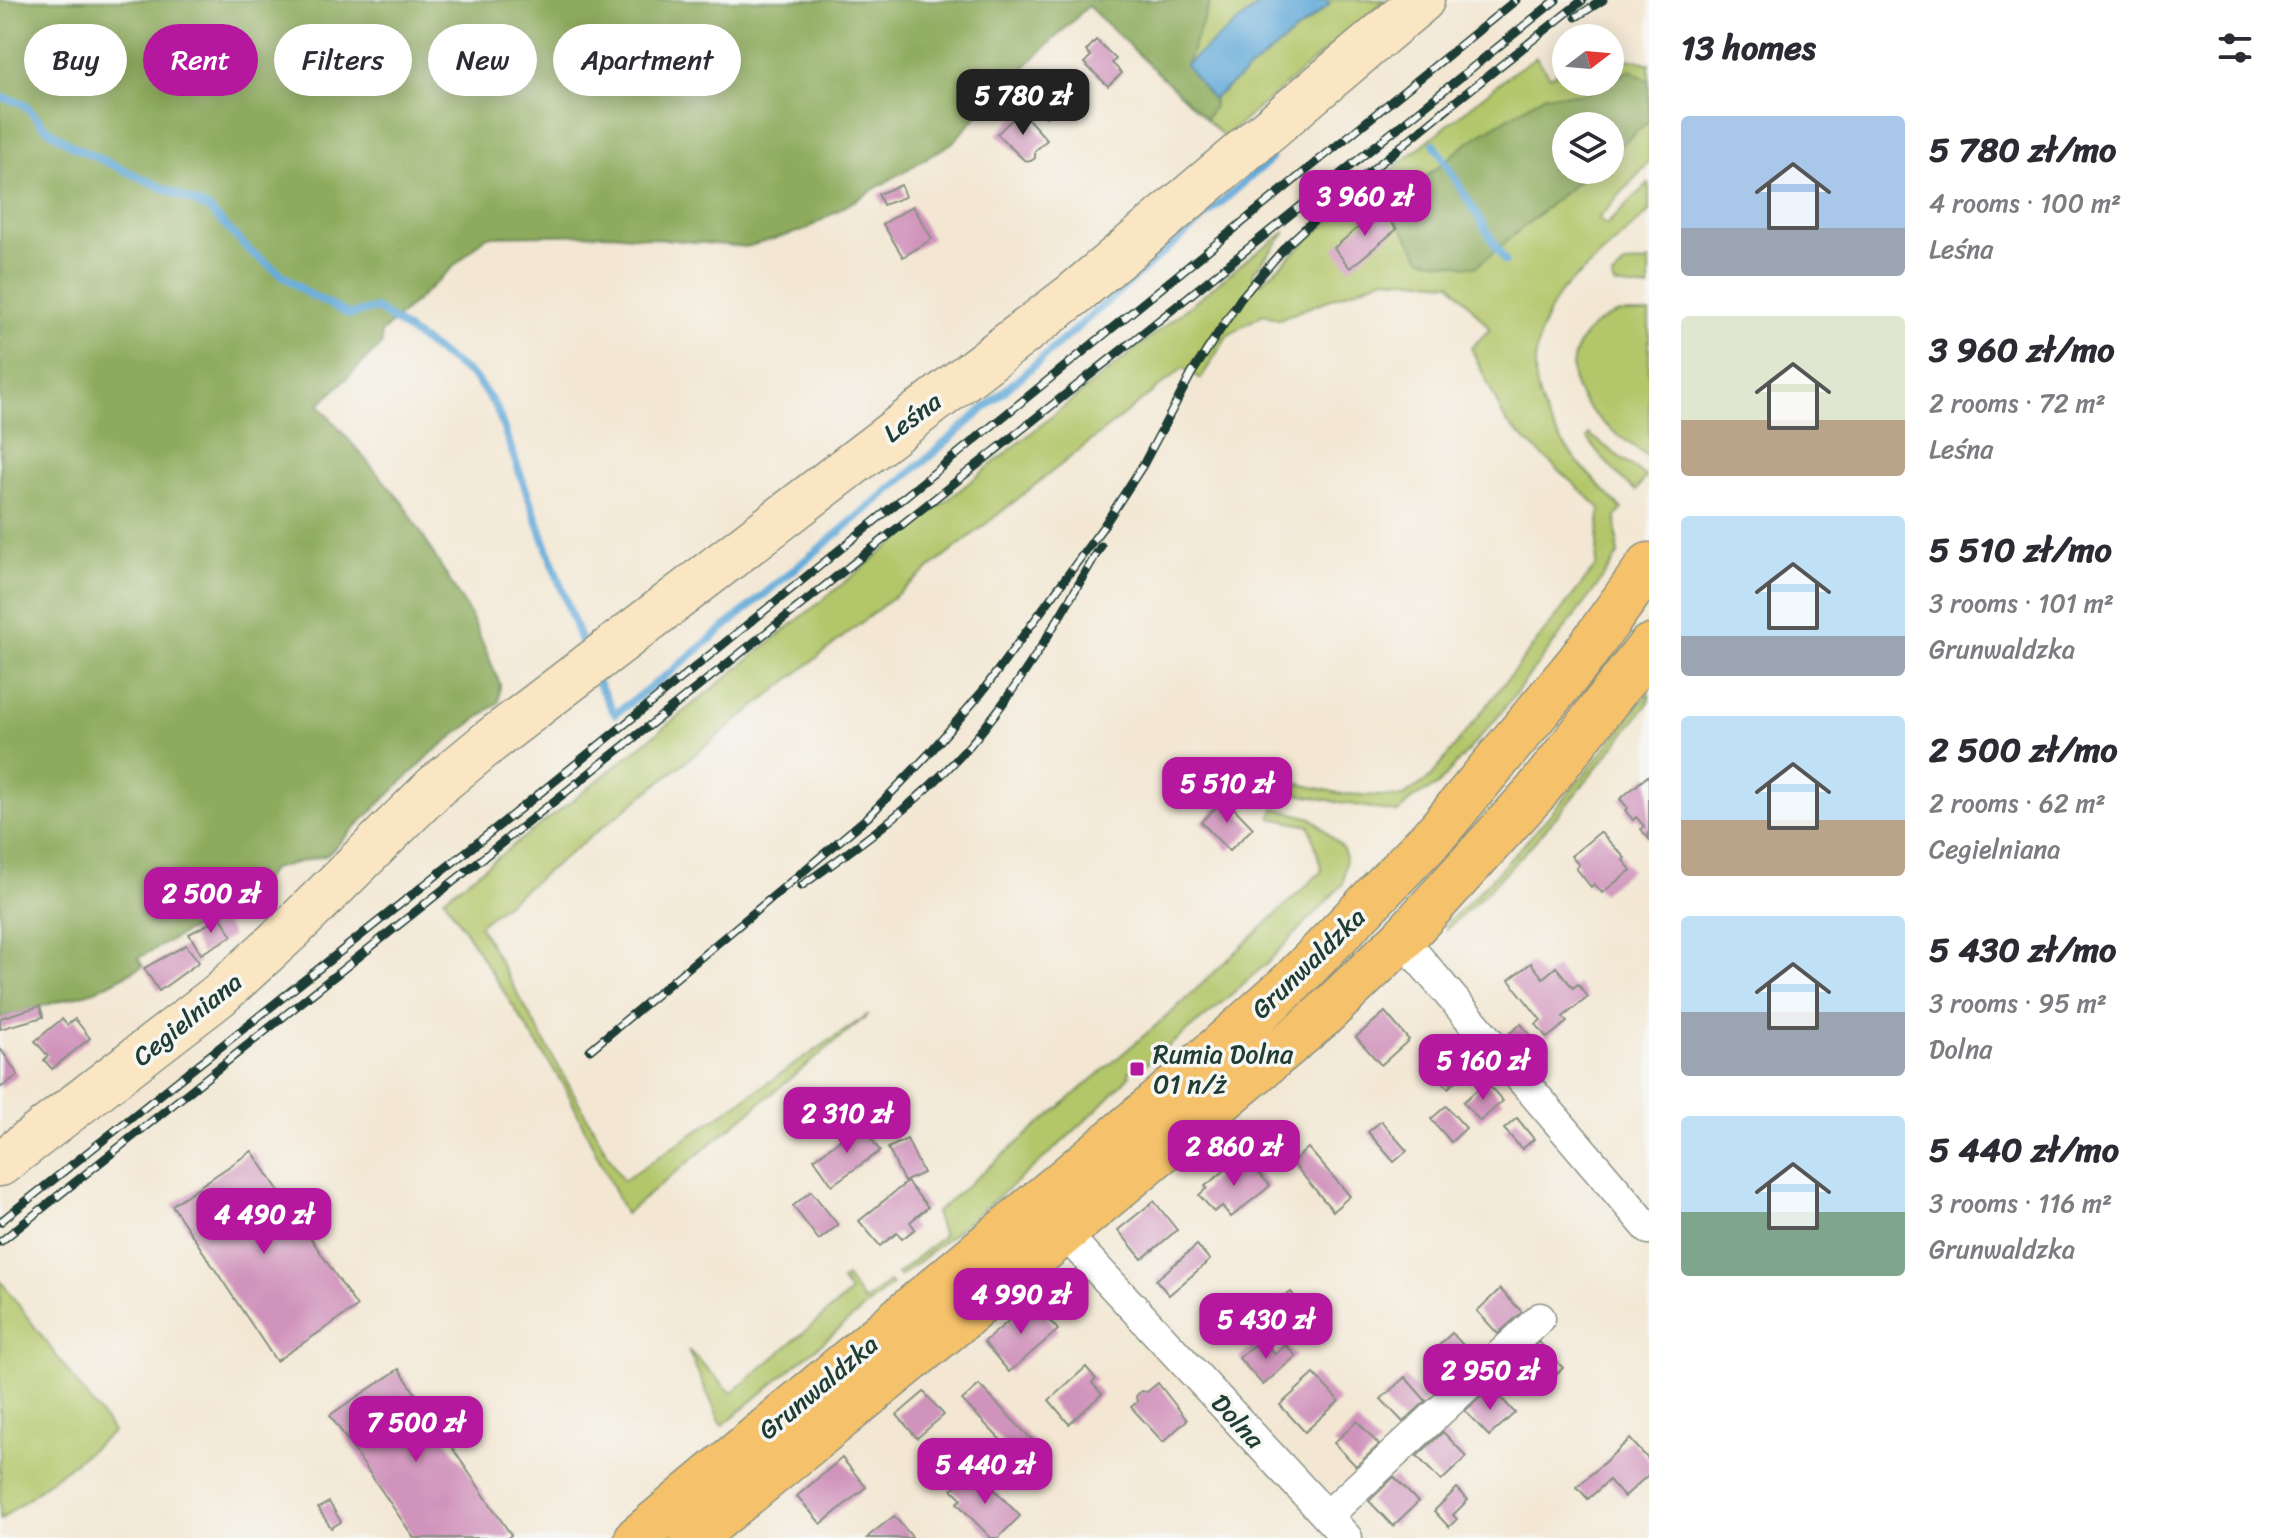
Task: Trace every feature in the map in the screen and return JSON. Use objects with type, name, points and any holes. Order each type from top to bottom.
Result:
[{"type":"main road","name":"Grunwaldzka","points":[[637,1538],[1151,1108],[1291,983],[1439,830],[1578,663],[1649,565]]},
{"type":"main road","name":"Grunwaldzka","points":[[693,1538],[1263,1069],[1321,1017],[1402,939],[1536,792],[1649,647]]},
{"type":"street","name":"Leśna","points":[[395,825],[489,742],[1073,295],[1422,0]]},
{"type":"street","name":"Cegielniana","points":[[0,1164],[218,996],[290,930],[395,825]]},
{"type":"street","points":[[1402,939],[1649,1229]]},
{"type":"street","name":"Dolna","points":[[1064,1233],[1337,1527]]},
{"type":"street","points":[[1337,1527],[1540,1318]]},
{"type":"green space","points":[[0,0],[1211,0],[1186,65],[1213,99],[1214,106],[1206,119],[1088,6],[1004,87],[952,143],[805,230],[746,247],[611,234],[487,236],[381,333],[382,344],[319,405],[403,503],[472,618],[500,684],[499,702],[433,752],[327,855],[272,869],[253,896],[138,958],[143,966],[95,991],[0,1018]]},
{"type":"green space","points":[[1211,0],[1265,0],[1185,65]]},
{"type":"green space","points":[[1326,0],[1385,0],[1223,136],[1206,119],[1214,106],[1213,99],[1329,5]]},
{"type":"green space","points":[[1536,57],[1552,75],[1552,96],[1624,96],[1624,60],[1649,64],[1649,162],[1598,219],[1606,225],[1649,183],[1649,212],[1561,291],[1543,325],[1536,356],[1536,384],[1544,411],[1558,436],[1622,509],[1616,517],[1618,555],[1593,592],[1496,719],[1437,786],[1414,797],[1398,813],[1279,791],[1283,780],[1343,794],[1402,797],[1430,778],[1596,566],[1600,508],[1506,422],[1471,348],[1490,329],[1451,283],[1385,278],[1279,319],[1263,314],[1227,336],[1201,379],[1183,368],[479,925],[623,1181],[869,1014],[625,1214],[566,1089],[444,898],[577,797],[1258,251],[1286,232],[1252,274],[1261,283],[1332,218]]},
{"type":"green space","points":[[1630,70],[1649,81],[1649,121],[1624,142],[1624,112],[1552,112],[1552,184],[1574,184],[1476,267],[1422,259],[1388,207],[1470,141],[1545,95],[1624,96],[1624,73]]},
{"type":"green space","points":[[1649,260],[1649,289],[1614,285],[1612,278],[1625,264]]},
{"type":"green space","points":[[1619,313],[1649,313],[1649,457],[1603,423],[1579,394],[1573,378],[1573,361],[1584,336],[1597,324]]},
{"type":"green space","points":[[1589,434],[1646,477],[1636,491],[1598,452],[1587,438]]},
{"type":"green space","points":[[1649,692],[1649,702],[1553,821],[1446,930],[1446,924],[1552,812]]},
{"type":"green space","points":[[1274,808],[1312,818],[1342,847],[1346,857],[1343,884],[1268,962],[1142,1067],[1139,1064],[1128,1072],[1130,1075],[1104,1103],[1048,1155],[900,1277],[897,1274],[943,1236],[935,1213],[1173,1011],[1322,871],[1310,826],[1271,818]]},
{"type":"green space","points":[[846,1277],[864,1302],[889,1282],[892,1285],[722,1426],[688,1350],[732,1393],[850,1293],[842,1281]]},
{"type":"green space","points":[[0,1280],[113,1432],[0,1520]]},
{"type":"water","points":[[1265,0],[1326,0],[1330,4],[1213,99],[1185,65]]},
{"type":"building","points":[[1096,40],[1116,59],[1112,63],[1122,73],[1108,86],[1084,63],[1091,56],[1086,51]]},
{"type":"building","points":[[1057,86],[1066,95],[1046,117],[1036,109]]},
{"type":"building","points":[[1021,111],[1047,140],[1035,151],[1035,158],[1031,161],[1024,160],[997,134]]},
{"type":"building","points":[[901,185],[905,197],[883,205],[878,194]]},
{"type":"building","points":[[913,206],[932,239],[903,257],[883,224]]},
{"type":"building","points":[[1380,209],[1397,229],[1350,268],[1334,248]]},
{"type":"building","points":[[1649,775],[1649,839],[1641,829],[1644,826],[1636,817],[1633,820],[1620,799]]},
{"type":"building","points":[[1225,799],[1253,828],[1229,851],[1201,822]]},
{"type":"building","points":[[1600,832],[1625,858],[1623,860],[1631,870],[1602,893],[1594,884],[1591,887],[1571,856]]},
{"type":"building","points":[[221,917],[232,936],[201,954],[189,934]]},
{"type":"building","points":[[186,945],[199,962],[159,991],[144,968]]},
{"type":"building","points":[[1531,963],[1543,978],[1556,967],[1573,988],[1578,984],[1588,997],[1563,1017],[1567,1022],[1547,1038],[1536,1024],[1541,1020],[1509,980]]},
{"type":"building","points":[[40,1006],[43,1017],[0,1029],[0,1018]]},
{"type":"building","points":[[1385,1012],[1409,1040],[1381,1065],[1356,1037]]},
{"type":"building","points":[[62,1019],[67,1025],[75,1019],[90,1038],[52,1069],[44,1060],[48,1056],[35,1041]]},
{"type":"building","points":[[1521,1024],[1546,1053],[1529,1066],[1505,1037]]},
{"type":"building","points":[[0,1048],[18,1075],[0,1088]]},
{"type":"building","points":[[1439,1048],[1462,1076],[1448,1088],[1425,1060]]},
{"type":"building","points":[[1486,1082],[1503,1101],[1480,1121],[1463,1102]]},
{"type":"building","points":[[1446,1106],[1466,1128],[1451,1142],[1431,1119]]},
{"type":"building","points":[[1517,1118],[1534,1139],[1522,1149],[1504,1129]]},
{"type":"building","points":[[1381,1121],[1407,1151],[1394,1162],[1368,1132]]},
{"type":"building","points":[[861,1125],[880,1151],[832,1185],[814,1159]]},
{"type":"building","points":[[907,1139],[923,1173],[904,1182],[888,1148]]},
{"type":"building","points":[[1308,1148],[1350,1196],[1333,1211],[1292,1162]]},
{"type":"building","points":[[252,1151],[357,1307],[276,1361],[172,1205]]},
{"type":"building","points":[[1243,1156],[1270,1186],[1231,1217],[1222,1206],[1214,1212],[1199,1195],[1207,1188],[1205,1186]]},
{"type":"building","points":[[907,1182],[928,1207],[910,1222],[915,1229],[902,1239],[897,1233],[880,1246],[859,1221]]},
{"type":"building","points":[[811,1191],[838,1225],[819,1240],[793,1206]]},
{"type":"building","points":[[1154,1201],[1177,1230],[1142,1259],[1118,1230]]},
{"type":"building","points":[[1197,1245],[1210,1260],[1169,1295],[1156,1280]]},
{"type":"building","points":[[1500,1289],[1522,1312],[1498,1334],[1477,1311]]},
{"type":"building","points":[[1291,1292],[1301,1304],[1271,1329],[1261,1317]]},
{"type":"building","points":[[1033,1300],[1058,1330],[1009,1372],[984,1342]]},
{"type":"building","points":[[1452,1333],[1474,1357],[1451,1378],[1429,1355]]},
{"type":"building","points":[[1261,1339],[1275,1354],[1286,1345],[1296,1356],[1263,1385],[1239,1358]]},
{"type":"building","points":[[1539,1342],[1563,1368],[1537,1392],[1513,1366]]},
{"type":"building","points":[[1086,1367],[1096,1379],[1092,1383],[1102,1394],[1069,1424],[1049,1400]]},
{"type":"building","points":[[399,1369],[511,1535],[508,1538],[414,1538],[330,1415]]},
{"type":"building","points":[[1314,1374],[1339,1401],[1305,1432],[1280,1405]]},
{"type":"building","points":[[1405,1377],[1426,1401],[1403,1422],[1381,1399]]},
{"type":"building","points":[[1158,1383],[1187,1420],[1163,1442],[1131,1407],[1137,1402],[1136,1396],[1141,1391],[1147,1392]]},
{"type":"building","points":[[979,1385],[1038,1446],[1022,1462],[962,1400]]},
{"type":"building","points":[[1491,1387],[1515,1413],[1489,1436],[1465,1411]]},
{"type":"building","points":[[924,1392],[944,1415],[917,1438],[897,1415]]},
{"type":"building","points":[[1357,1421],[1379,1445],[1356,1466],[1334,1443]]},
{"type":"building","points":[[1443,1432],[1467,1457],[1441,1481],[1417,1456]]},
{"type":"building","points":[[1630,1439],[1649,1460],[1649,1474],[1624,1497],[1609,1480],[1588,1499],[1577,1487]]},
{"type":"building","points":[[842,1458],[866,1487],[821,1524],[797,1496]]},
{"type":"building","points":[[970,1473],[979,1482],[983,1478],[1020,1516],[998,1538],[991,1538],[957,1503],[962,1499],[952,1489]]},
{"type":"building","points":[[1394,1477],[1418,1502],[1393,1526],[1369,1501]]},
{"type":"building","points":[[1457,1488],[1468,1500],[1453,1515],[1457,1519],[1449,1527],[1434,1511]]},
{"type":"building","points":[[329,1502],[341,1522],[331,1528],[318,1508]]},
{"type":"building","points":[[894,1516],[913,1538],[867,1538],[871,1534]]},
{"type":"waterway","points":[[0,97],[23,103],[45,127],[74,147],[209,209],[251,252],[307,293],[350,315],[376,308],[474,377],[496,407],[581,642]]},
{"type":"waterway","points":[[1434,144],[1505,261]]},
{"type":"waterway","points":[[597,681],[615,714],[672,671],[916,468],[1271,159]]},
{"type":"railway","points":[[0,1222],[540,793],[1516,0]]},
{"type":"railway","points":[[0,1242],[1173,309],[1556,0]]},
{"type":"railway","points":[[1441,113],[1583,0]]},
{"type":"railway","points":[[1576,17],[1603,0]]},
{"type":"railway","points":[[590,1050],[868,817],[926,757],[982,692],[1103,527],[1143,465],[1192,373],[1241,298],[1287,245],[1340,196],[1449,107]]},
{"type":"railway","points":[[801,886],[911,803],[970,745],[1024,674],[1101,546]]},
{"type":"place","name":"Rumia Dolna 01 n/ż","points":[[1137,1069]]}]
